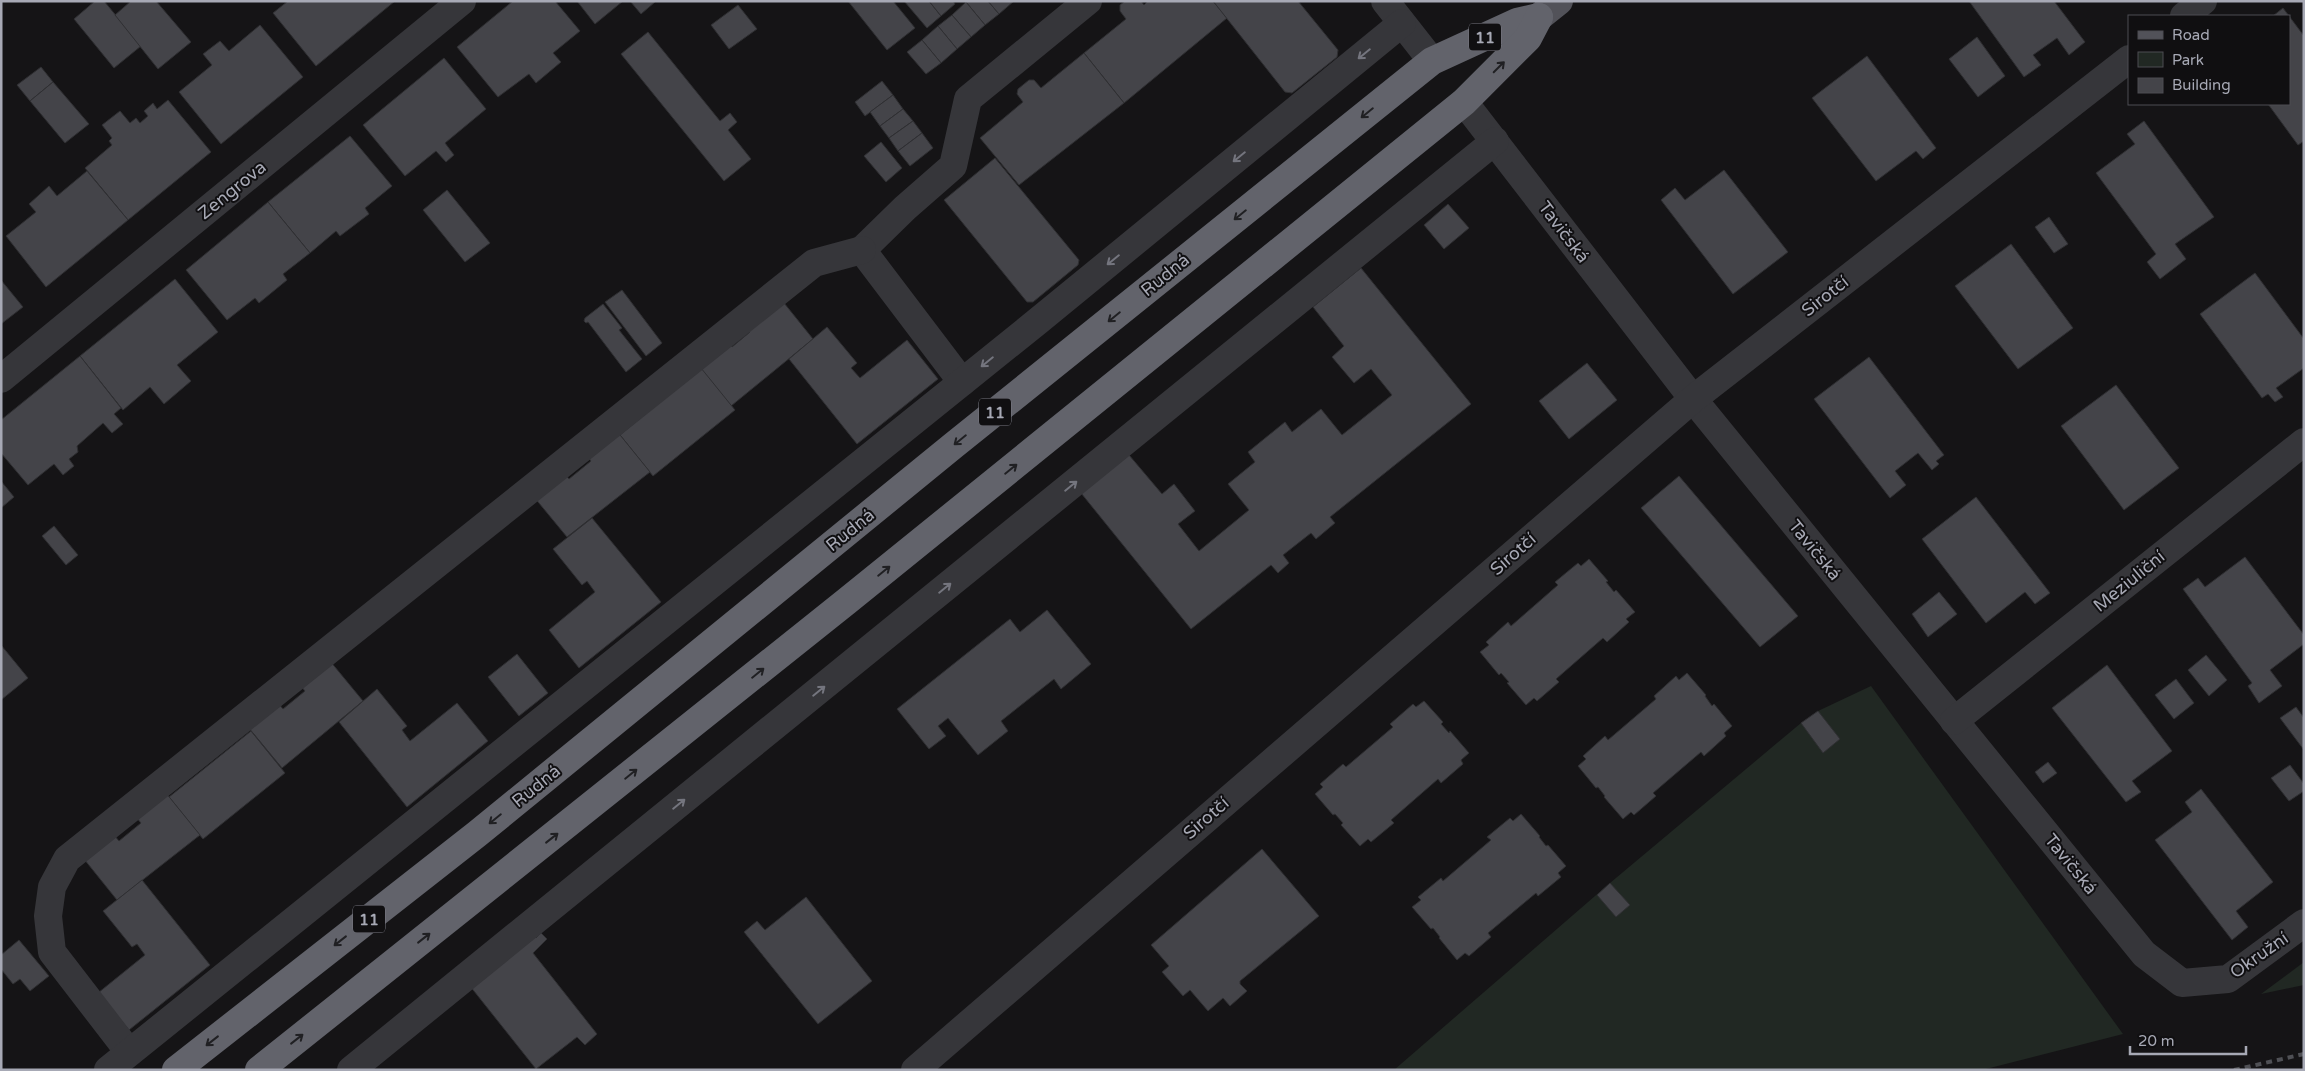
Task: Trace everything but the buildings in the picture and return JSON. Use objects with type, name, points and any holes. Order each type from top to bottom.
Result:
[{"type":"highway","name":"Rudná","points":[[176,1070],[560,766],[962,439],[1432,61],[1549,9]]},
{"type":"highway","name":"Rudná","points":[[259,1070],[593,805],[1464,102],[1528,38],[1549,9]]},
{"type":"street","name":"Zengrova","points":[[1,379],[462,1]]},
{"type":"street","points":[[129,1052],[52,952],[48,916],[52,887],[67,859],[814,263],[862,250],[905,208],[953,166],[968,99],[1088,1]]},
{"type":"street","points":[[1385,1],[1432,61]]},
{"type":"street","points":[[2185,15],[2203,1]]},
{"type":"street","points":[[108,1070],[962,382],[1402,23]]},
{"type":"street","name":"Sirotčí","points":[[915,1070],[1693,399],[2128,60]]},
{"type":"street","name":"Tavičská","points":[[1464,102],[1693,399],[1954,721],[2144,954],[2182,983]]},
{"type":"street","points":[[351,1070],[371,1061],[641,835],[1495,141]]},
{"type":"street","points":[[862,250],[962,382]]},
{"type":"street","name":"Meziuliční","points":[[1954,721],[2304,442]]},
{"type":"street","name":"Okružní","points":[[2182,983],[2228,979],[2304,923]]},
{"type":"green space","points":[[1871,686],[2123,1034],[1982,1070],[1394,1070],[1610,883],[1801,723],[1818,711]]},
{"type":"green space","points":[[2304,962],[2304,985],[2261,994]]},
{"type":"railway","points":[[2234,1070],[2304,1054]]}]
